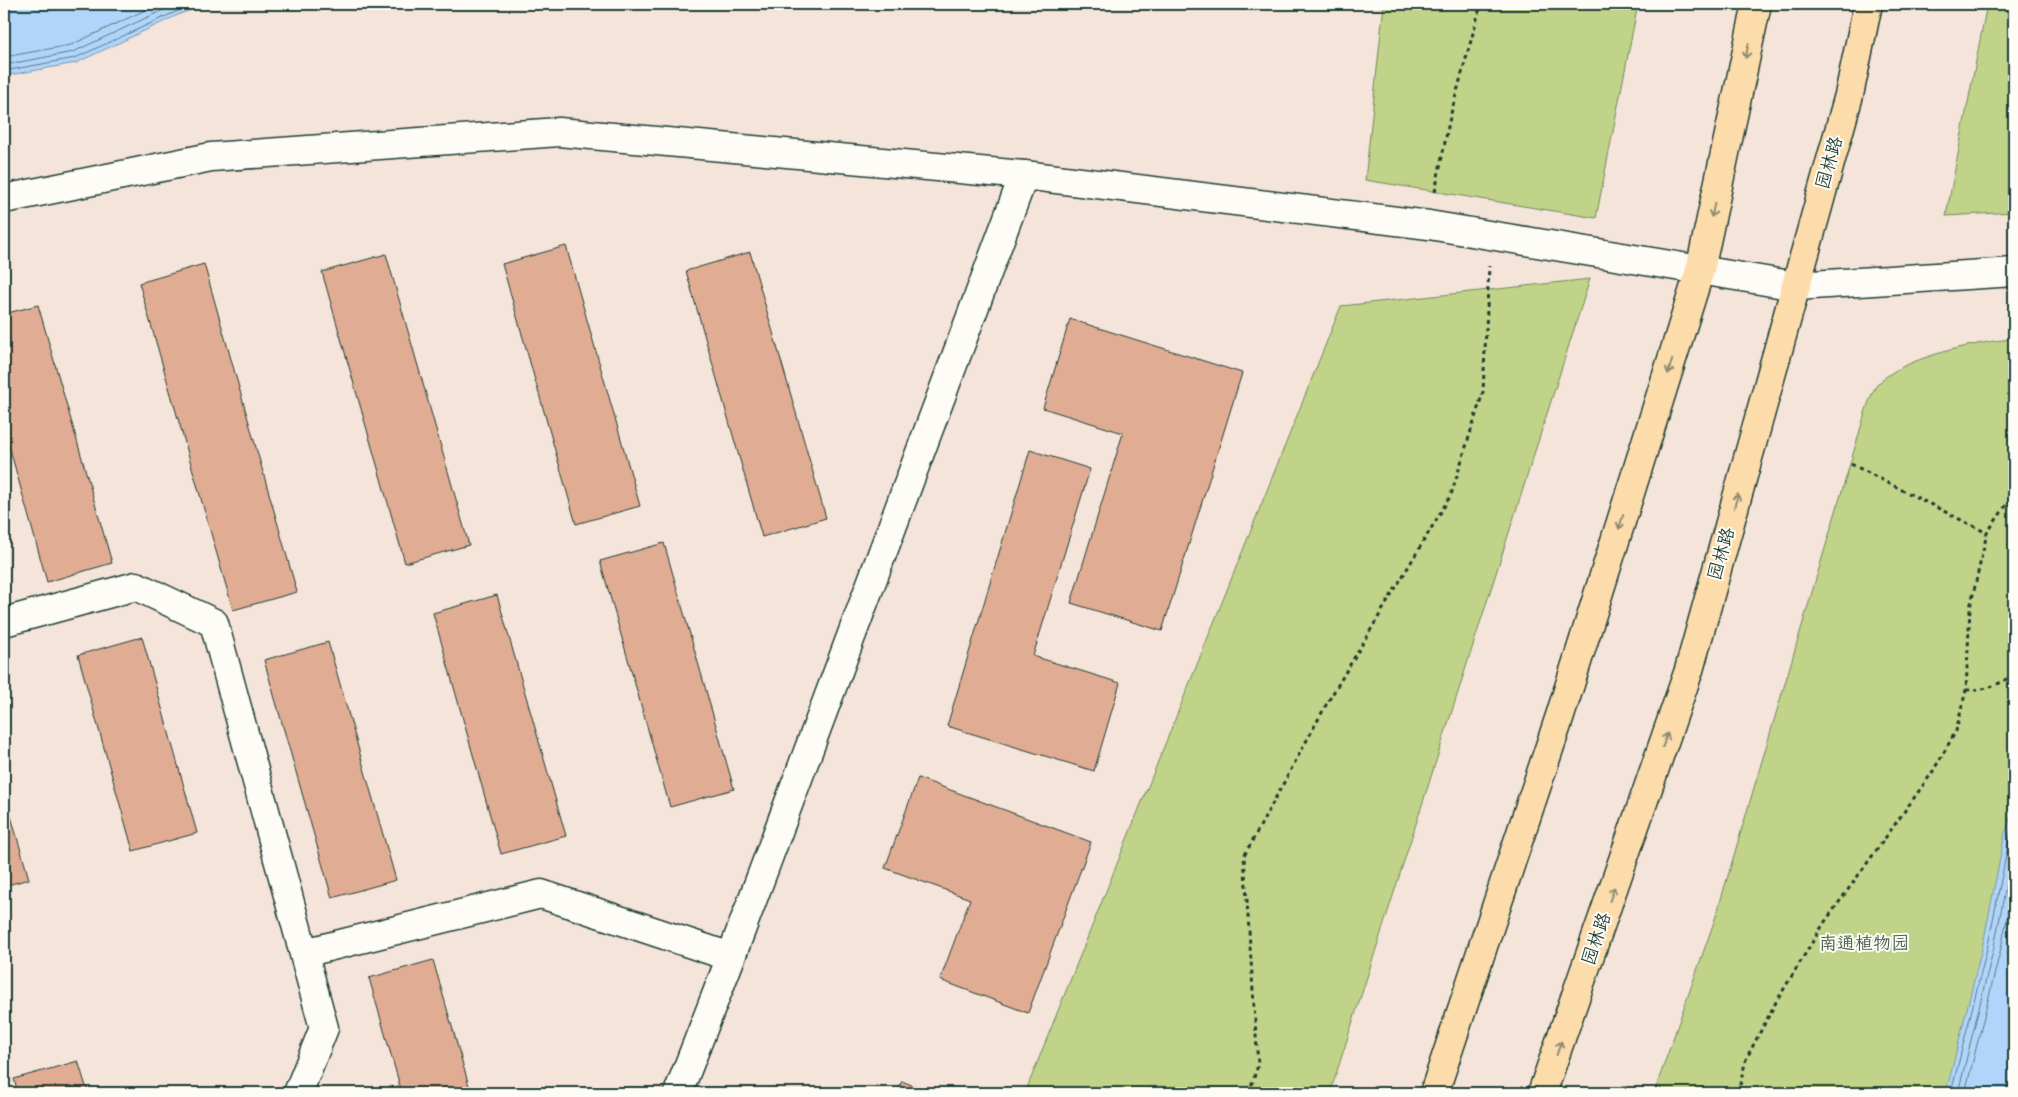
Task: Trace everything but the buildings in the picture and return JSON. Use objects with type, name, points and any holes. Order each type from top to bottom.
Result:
[{"type":"main road","points":[[1434,1093],[1560,716],[1700,270],[1757,4]]},
{"type":"main road","name":"园林路","points":[[1542,1093],[1689,670],[1849,95],[1868,4]]},
{"type":"street","points":[[4,199],[211,157],[559,132],[1024,175],[1428,225],[1796,286],[2014,272]]},
{"type":"street","points":[[678,1093],[731,957],[1024,175]]},
{"type":"street","points":[[4,622],[136,586],[214,623],[324,1028],[298,1093]]},
{"type":"street","points":[[304,953],[541,894],[731,957]]},
{"type":"path","points":[[1428,225],[1450,117],[1481,4]]},
{"type":"path","points":[[1248,1093],[1258,1064],[1244,856],[1326,705],[1451,495],[1483,392],[1491,236]]},
{"type":"path","points":[[1851,464],[1987,533]]},
{"type":"path","points":[[1738,1093],[1746,1060],[1776,1002],[1824,923],[1932,773],[1956,731],[1966,690],[1970,608],[1987,533],[2014,494]]},
{"type":"path","points":[[1966,690],[1986,690],[1999,685],[2014,674]]},
{"type":"green space","points":[[1384,4],[1638,4],[1596,218],[1365,180]]},
{"type":"green space","points":[[1987,4],[2014,4],[2014,212],[1946,216]]},
{"type":"green space","points":[[1590,279],[1330,1093],[1025,1093],[1341,306]]},
{"type":"green space","name":"南通植物园","points":[[2014,339],[2014,1093],[1654,1093],[1716,916],[1866,410],[1874,390],[1888,375],[1921,359],[1962,347]]},
{"type":"water","points":[[4,4],[207,4],[180,14],[76,63],[4,76]]},
{"type":"water","points":[[2014,807],[2014,1093],[1946,1093],[1983,944],[2005,833]]}]
